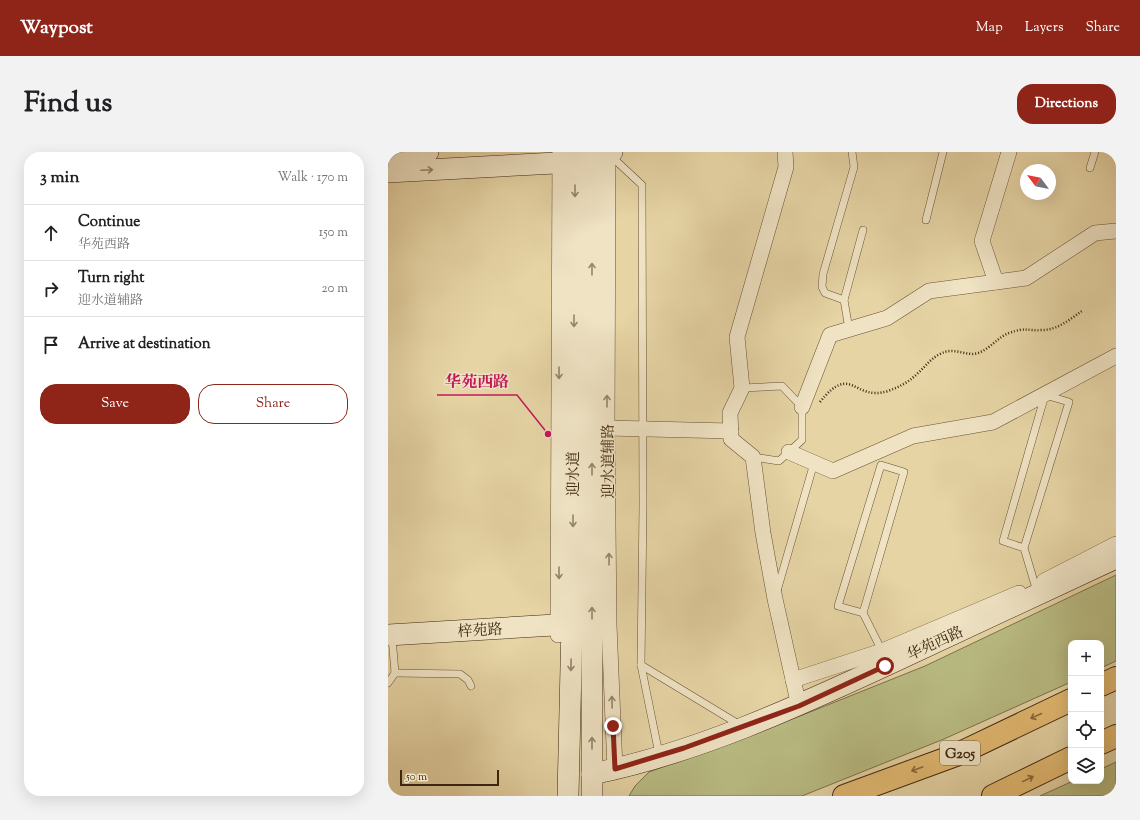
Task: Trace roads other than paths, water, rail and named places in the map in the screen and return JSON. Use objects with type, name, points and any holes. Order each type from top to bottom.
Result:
[{"type":"highway","points":[[1104,684],[1116,678]]},
{"type":"highway","name":"G205","points":[[844,796],[956,755],[1068,701]]},
{"type":"highway","points":[[1104,742],[1116,736]]},
{"type":"highway","points":[[993,796],[1068,759]]},
{"type":"main road","points":[[388,154],[428,152]]},
{"type":"main road","points":[[388,172],[587,155]]},
{"type":"main road","name":"迎水道","points":[[568,796],[565,630],[587,155]]},
{"type":"main road","name":"迎水道","points":[[587,155],[592,796]]},
{"type":"main road","name":"华苑西路","points":[[592,774],[659,756],[799,706],[1116,558]]},
{"type":"main road","name":"梓苑路","points":[[390,639],[565,630]]},
{"type":"street","points":[[785,152],[786,167],[737,337],[742,388],[730,413],[731,439],[753,457],[763,533],[775,599],[799,706]]},
{"type":"street","points":[[996,282],[982,241],[1008,152]]},
{"type":"street","name":"迎水道辅路","points":[[587,155],[607,428],[609,625],[615,769]]},
{"type":"street","points":[[802,407],[830,335],[887,318],[929,291],[1026,278],[1095,233],[1116,231]]},
{"type":"street","points":[[789,452],[833,471],[879,459],[913,436],[993,422],[1116,356]]},
{"type":"street","points":[[607,428],[731,431]]},
{"type":"street","points":[[793,680],[882,651],[1035,585],[1116,544]]},
{"type":"lane","points":[[844,300],[825,293],[822,287],[823,274],[854,167],[852,152]]},
{"type":"lane","points":[[926,220],[943,152]]},
{"type":"lane","points":[[1090,168],[1094,152]]},
{"type":"lane","points":[[587,155],[642,185],[642,666],[659,756]]},
{"type":"lane","points":[[849,329],[844,300],[863,230]]},
{"type":"lane","points":[[742,388],[782,386],[802,407],[802,440],[779,462],[753,457]]},
{"type":"lane","points":[[1024,548],[1003,541],[1045,395],[1069,402],[1024,548],[1035,585]]},
{"type":"lane","points":[[863,613],[838,606],[879,459],[904,472],[863,613],[882,651]]},
{"type":"lane","points":[[775,599],[814,463]]},
{"type":"lane","points":[[388,683],[395,673],[390,639]]},
{"type":"lane","points":[[642,666],[743,727]]},
{"type":"lane","points":[[395,673],[460,674],[468,680],[471,686]]},
{"type":"place","name":"华苑西路","points":[[548,434]]}]
